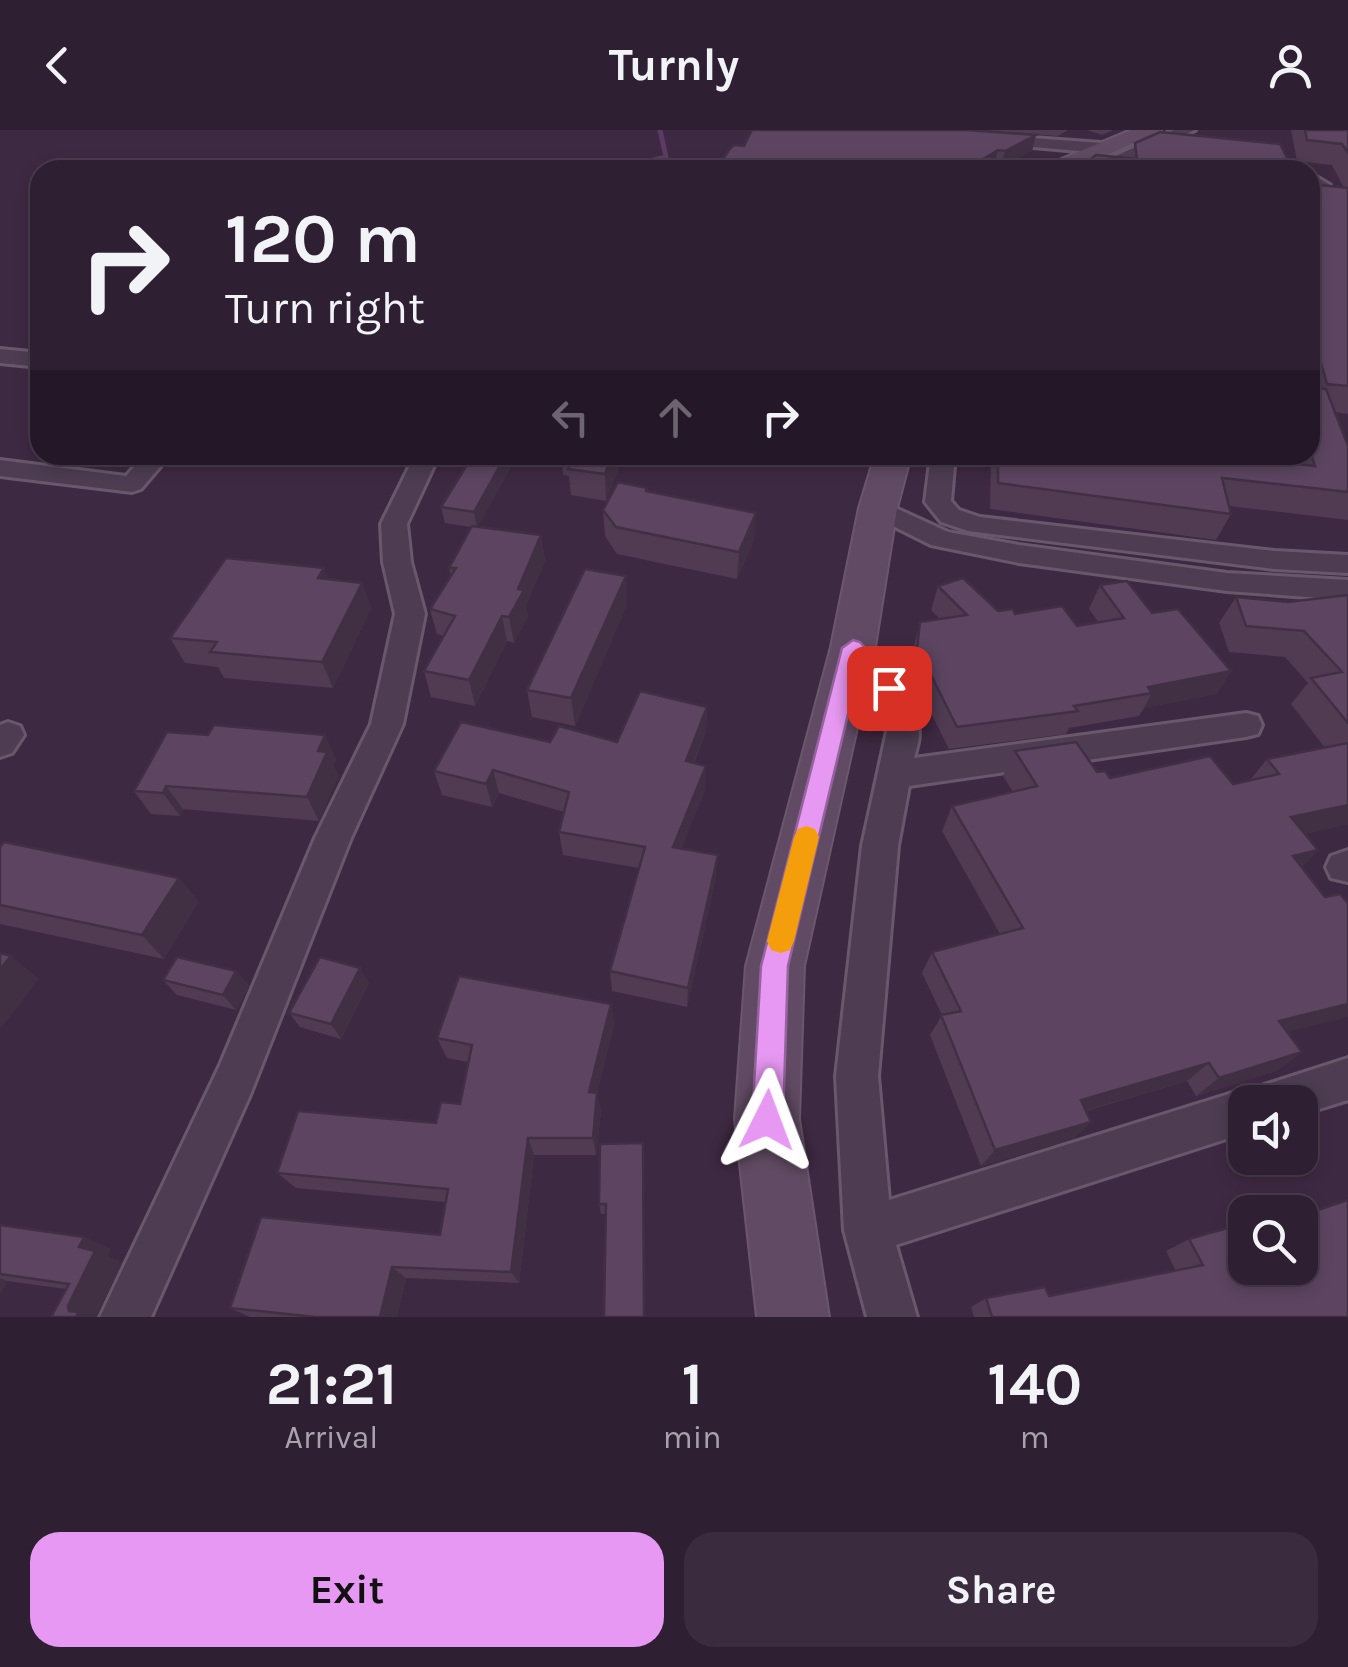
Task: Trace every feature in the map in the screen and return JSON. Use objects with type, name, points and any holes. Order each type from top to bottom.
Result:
[{"type":"main road","points":[[1097,159],[1150,130]]},
{"type":"main road","points":[[792,1317],[767,1120],[774,966],[853,648],[889,465]]},
{"type":"street","points":[[965,138],[1097,159],[1187,130]]},
{"type":"street","points":[[0,356],[30,359]]},
{"type":"street","points":[[0,468],[132,484],[149,465]]},
{"type":"street","points":[[125,1317],[235,1080],[333,838],[387,724],[410,614],[397,562],[394,524],[422,465]]},
{"type":"street","points":[[942,465],[938,502],[950,516],[976,525],[1275,560],[1348,564]]},
{"type":"street","points":[[878,508],[941,539],[1020,554],[1227,582],[1348,590]]},
{"type":"street","points":[[853,648],[889,688],[904,731],[880,846],[857,1076],[868,1230],[892,1317]]},
{"type":"street","points":[[897,774],[1246,725]]},
{"type":"street","points":[[1318,1088],[1348,1079]]},
{"type":"street","points":[[868,1230],[1228,1116]]},
{"type":"building","points":[[752,130],[967,130],[1036,135],[982,160],[722,160],[734,145],[744,146]]},
{"type":"building","points":[[1305,130],[1348,130],[1348,153],[1342,144],[1307,140]]},
{"type":"building","points":[[1160,132],[1280,144],[1288,160],[1089,160],[1096,155],[1137,159],[1135,143]]},
{"type":"building","points":[[1320,185],[1348,188],[1348,386],[1327,384],[1320,359]]},
{"type":"building","points":[[1320,389],[1326,389],[1348,446],[1348,492],[1222,478],[1231,514],[998,483],[998,465],[1320,465]]},
{"type":"building","points":[[467,465],[500,465],[474,512],[441,507]]},
{"type":"building","points":[[570,465],[608,465],[605,474],[568,469]]},
{"type":"building","points":[[618,482],[756,513],[739,552],[616,527],[603,510]]},
{"type":"building","points":[[472,526],[541,535],[518,589],[524,590],[509,617],[502,616],[469,680],[424,671],[455,616],[430,609],[456,568],[449,568]]},
{"type":"building","points":[[226,558],[324,568],[318,578],[362,583],[322,662],[210,652],[217,642],[170,638]]},
{"type":"building","points":[[585,569],[626,576],[571,698],[527,690]]},
{"type":"building","points":[[963,578],[998,611],[1013,609],[1015,614],[1062,606],[1077,626],[1124,618],[1100,585],[1127,581],[1152,613],[1178,609],[1231,671],[1148,687],[1152,693],[1074,706],[1078,711],[957,727],[926,665],[916,658],[920,622],[967,615],[938,586]]},
{"type":"building","points":[[1348,595],[1348,723],[1311,678],[1342,672],[1304,631],[1246,626],[1236,597],[1288,602]]},
{"type":"building","points":[[640,691],[707,707],[686,761],[706,766],[673,847],[718,855],[688,988],[610,971],[645,847],[559,832],[569,792],[493,770],[486,784],[434,771],[461,722],[550,742],[559,726],[617,742]]},
{"type":"building","points":[[214,725],[325,735],[318,751],[327,752],[307,797],[166,786],[163,793],[134,791],[167,732],[208,735]]},
{"type":"building","points":[[1076,742],[1097,772],[1105,771],[1110,778],[1210,756],[1233,784],[1279,774],[1267,759],[1348,743],[1348,805],[1291,817],[1318,850],[1293,856],[1325,897],[1340,894],[1348,903],[1348,1004],[1279,1021],[1302,1052],[1219,1078],[1209,1063],[1081,1100],[1091,1122],[995,1150],[941,1015],[961,1011],[932,952],[1023,928],[952,806],[1037,786],[1015,751]]},
{"type":"building","points":[[4,842],[179,878],[142,935],[0,905],[0,847]]},
{"type":"building","points":[[0,953],[11,956],[0,969]]},
{"type":"building","points":[[177,957],[236,971],[223,995],[163,980]]},
{"type":"building","points":[[320,957],[360,968],[331,1024],[289,1013]]},
{"type":"building","points":[[459,976],[611,1004],[589,1092],[597,1093],[593,1138],[528,1138],[511,1272],[392,1267],[380,1317],[316,1317],[230,1308],[261,1217],[440,1235],[448,1189],[277,1173],[298,1111],[436,1123],[441,1102],[460,1104],[472,1045],[437,1038]]},
{"type":"building","points":[[643,1143],[644,1317],[604,1317],[606,1204],[599,1204],[600,1144]]},
{"type":"building","points":[[1348,1200],[1348,1317],[992,1317],[986,1298],[1045,1287],[1049,1296],[1203,1265],[1189,1239],[1228,1228],[1228,1285],[1318,1285],[1318,1210]]},
{"type":"building","points":[[0,1225],[84,1237],[79,1247],[95,1251],[68,1306],[69,1311],[79,1312],[76,1317],[51,1317],[69,1284],[0,1274]]},
{"type":"waterway","points":[[654,160],[666,157],[660,130]]},
{"type":"slow traffic","points":[[781,941],[806,837]]},
{"type":"route","points":[[767,1120],[774,966],[853,648],[889,688]]}]
